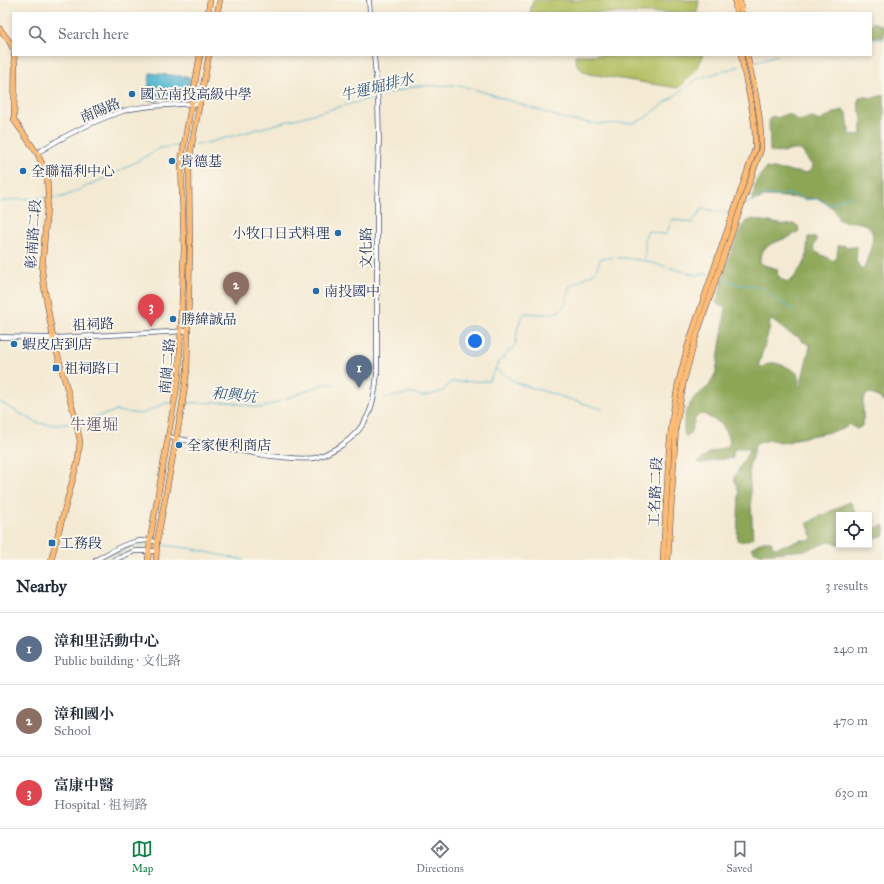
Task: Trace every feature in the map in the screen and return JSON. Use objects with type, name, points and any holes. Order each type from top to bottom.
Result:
[{"type":"main road","points":[[208,12],[210,0]]},
{"type":"main road","points":[[217,12],[220,0]]},
{"type":"main road","points":[[735,0],[736,12]]},
{"type":"main road","points":[[740,0],[741,12]]},
{"type":"main road","points":[[0,29],[12,47]]},
{"type":"main road","name":"彰南路二段","points":[[14,56],[14,120],[38,153],[47,174],[48,197],[42,270],[53,338],[77,422],[80,441],[78,460],[51,560]]},
{"type":"main road","points":[[192,103],[200,56]]},
{"type":"main road","points":[[200,104],[209,56]]},
{"type":"main road","points":[[741,56],[756,136],[755,149],[742,197]]},
{"type":"main road","points":[[674,425],[678,384],[688,345],[761,149],[762,131],[760,116],[747,56]]},
{"type":"main road","name":"南崗二路","points":[[148,560],[148,551],[179,375],[182,332],[184,248],[180,172],[192,103]]},
{"type":"main road","name":"南崗二路","points":[[156,560],[157,542],[182,407],[187,370],[189,169],[191,148],[200,104]]},
{"type":"main road","name":"工名路二段","points":[[663,560],[674,425]]},
{"type":"main road","name":"工名路二段","points":[[668,560],[674,425]]},
{"type":"street","points":[[369,0],[370,12]]},
{"type":"street","name":"文化路","points":[[169,437],[258,454],[302,459],[314,458],[333,451],[356,434],[364,424],[369,413],[375,391],[377,374],[378,101],[374,56]]},
{"type":"street","name":"南陽路","points":[[38,153],[58,140],[124,111],[192,103],[200,104]]},
{"type":"street","name":"祖祠路","points":[[0,337],[53,338],[188,331]]},
{"type":"street","points":[[96,560],[123,545],[135,541],[150,540],[157,542]]},
{"type":"street","points":[[114,560],[135,551],[156,551]]},
{"type":"green space","points":[[533,0],[699,0],[697,12],[530,12]]},
{"type":"green space","points":[[872,22],[884,26],[884,37],[872,37]]},
{"type":"green space","points":[[575,56],[703,56],[699,65],[690,77],[678,88],[589,74],[583,71],[576,62]]},
{"type":"green space","points":[[884,95],[884,403],[880,398],[869,393],[866,395],[863,402],[862,426],[857,429],[848,424],[845,428],[840,430],[796,439],[786,443],[771,440],[756,443],[749,467],[753,537],[749,540],[739,541],[737,540],[739,493],[734,478],[750,449],[734,449],[733,458],[713,460],[702,464],[697,462],[709,453],[728,446],[730,442],[722,424],[703,414],[698,415],[695,419],[690,434],[686,437],[684,432],[686,411],[694,398],[709,386],[716,372],[726,308],[716,304],[730,254],[745,222],[753,219],[785,225],[794,224],[798,226],[799,231],[794,235],[768,246],[763,250],[760,263],[778,269],[777,274],[783,280],[788,282],[793,279],[806,260],[808,237],[817,239],[813,248],[816,252],[834,261],[837,256],[838,246],[843,245],[847,247],[857,247],[856,261],[861,269],[865,267],[872,239],[870,228],[865,224],[838,219],[834,209],[820,199],[768,196],[752,201],[756,181],[766,168],[806,173],[813,167],[801,150],[778,153],[770,151],[769,119],[773,116],[778,118],[786,114],[791,115],[798,121],[810,118],[820,121],[833,113],[843,110],[847,113],[849,131],[851,135],[856,136],[861,134],[862,124],[858,104],[859,98],[863,96],[872,98]],"holes":[[[772,320],[787,332],[799,337],[802,341],[812,346],[810,346],[800,387],[798,386],[799,381],[797,373],[792,370],[777,363],[772,363],[761,367],[759,363],[769,331],[770,321]]]},
{"type":"green space","points":[[849,502],[852,504],[855,512],[836,512],[836,543],[832,541],[806,550],[760,554],[753,551],[751,548],[763,541],[770,541],[772,546],[775,548],[801,540],[811,540],[812,536],[807,523]]},
{"type":"green space","points":[[884,525],[884,536],[872,538],[872,529]]},
{"type":"water","points":[[150,73],[190,77],[187,97],[160,95],[159,101],[147,100]]},
{"type":"waterway","name":"牛運堀排水","points":[[872,39],[884,39]]},
{"type":"waterway","name":"牛運堀排水","points":[[751,63],[774,56]]},
{"type":"waterway","name":"牛運堀排水","points":[[379,96],[415,86],[460,85],[568,120],[598,124],[634,123],[645,118],[697,79],[740,66]]},
{"type":"waterway","name":"牛運堀排水","points":[[195,144],[207,143],[376,97]]},
{"type":"waterway","name":"牛運堀排水","points":[[49,198],[63,197],[116,173],[160,148],[182,145]]},
{"type":"waterway","name":"和興坑","points":[[744,205],[766,194],[777,196],[789,194],[806,200],[817,199],[830,205],[853,195]]},
{"type":"waterway","name":"牛運堀排水","points":[[0,202],[18,199],[46,198]]},
{"type":"waterway","name":"和興坑","points":[[645,259],[645,238],[648,231],[665,235],[673,219],[692,223],[702,209],[727,213],[732,211]]},
{"type":"waterway","name":"和興坑","points":[[385,398],[414,393],[421,396],[427,396],[443,391],[451,382],[489,381],[499,362],[516,344],[519,324],[525,313],[546,314],[560,310],[565,304],[569,287],[595,272],[601,258],[626,258],[650,262],[697,275],[705,273],[711,275]]},
{"type":"waterway","points":[[720,277],[737,284],[763,288],[794,311]]},
{"type":"waterway","points":[[495,369],[517,383],[602,409]]},
{"type":"waterway","name":"和興坑","points":[[285,399],[326,383],[335,385]]},
{"type":"waterway","name":"和興坑","points":[[185,403],[230,402],[262,408],[280,401]]},
{"type":"waterway","name":"和興坑","points":[[0,402],[37,423],[56,425],[74,423]]},
{"type":"waterway","name":"和興坑","points":[[79,422],[116,411],[142,414],[166,403],[171,403]]},
{"type":"waterway","points":[[160,545],[188,548],[244,560]]},
{"type":"waterway","points":[[107,560],[128,549],[146,546]]},
{"type":"place","name":"國立南投高級中學","points":[[132,94]]},
{"type":"place","name":"肯德基","points":[[172,161]]},
{"type":"place","name":"全聯福利中心","points":[[23,171]]},
{"type":"place","name":"小牧口日式料理","points":[[338,233]]},
{"type":"place","name":"南投國中","points":[[316,291]]},
{"type":"place","name":"漳和國小","points":[[236,305]]},
{"type":"place","name":"勝緯誠品","points":[[173,319]]},
{"type":"place","name":"富康中醫","points":[[151,327]]},
{"type":"place","name":"蝦皮店到店","points":[[14,344]]},
{"type":"place","name":"祖祠路口","points":[[56,368]]},
{"type":"place","name":"漳和里活動中心","points":[[359,388]]},
{"type":"place","name":"全家便利商店","points":[[179,445]]},
{"type":"place","name":"工務段","points":[[52,543]]},
{"type":"district","name":"牛運堀","points":[[94,424]]}]
